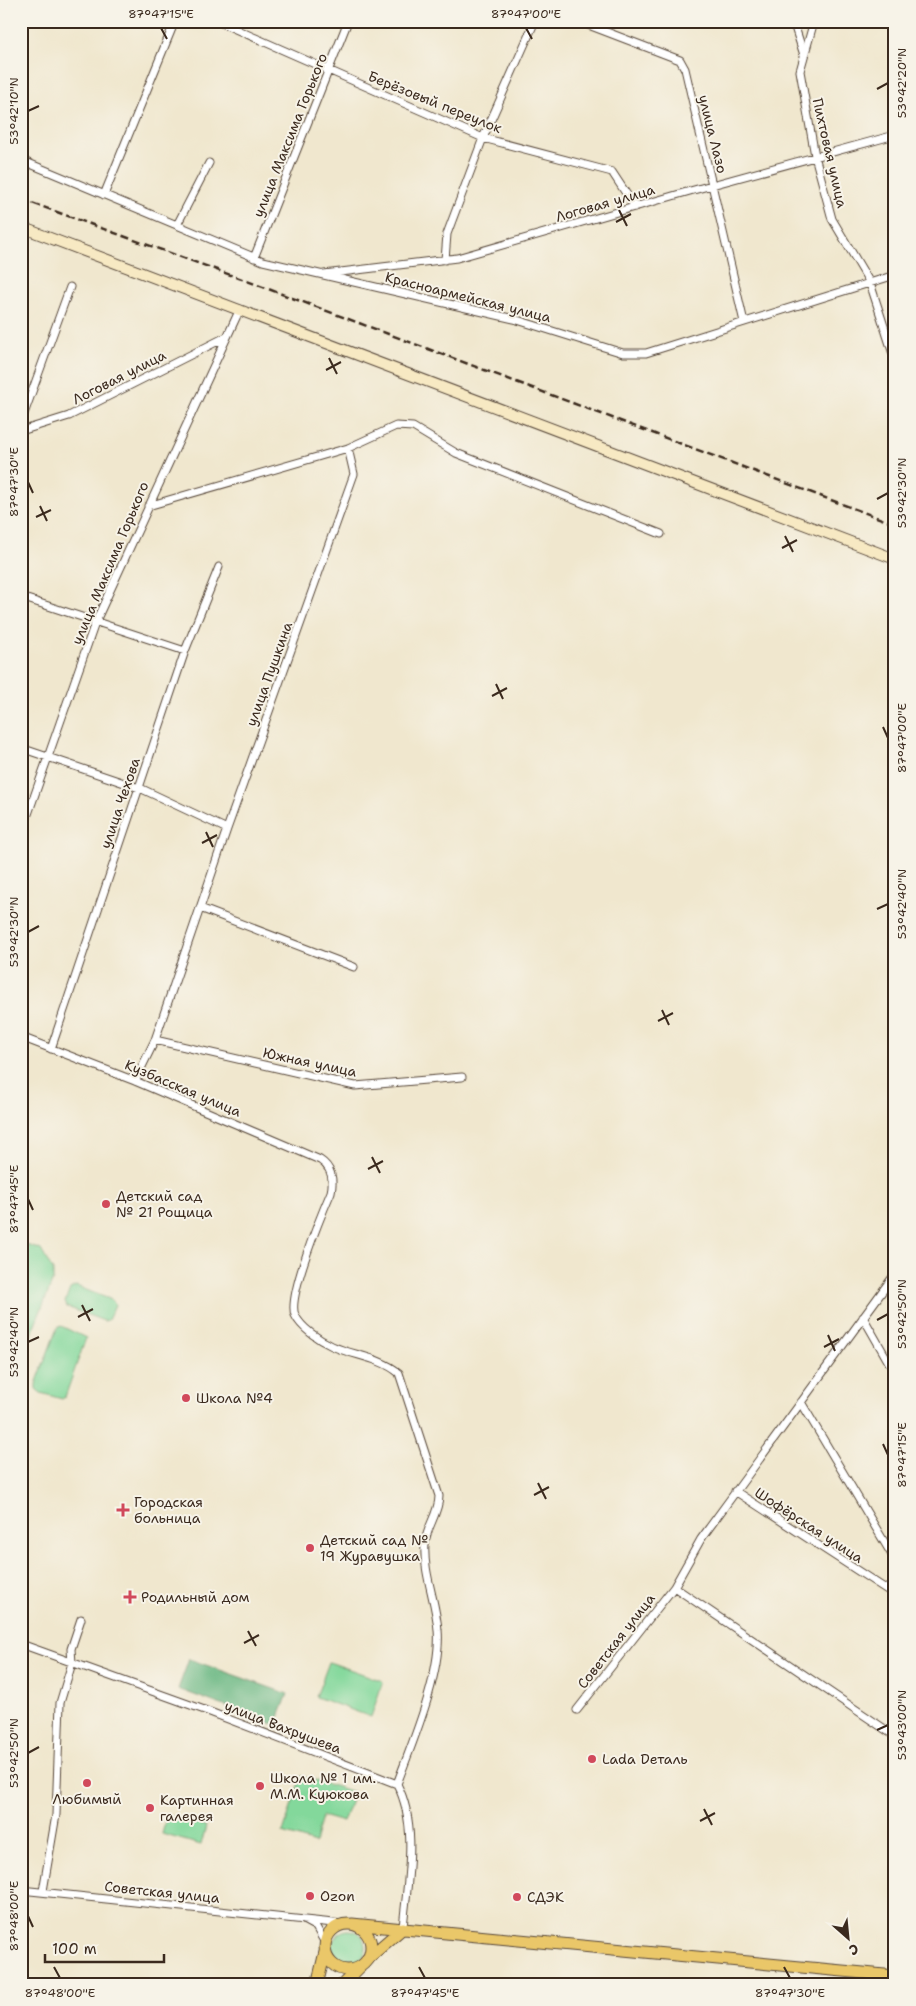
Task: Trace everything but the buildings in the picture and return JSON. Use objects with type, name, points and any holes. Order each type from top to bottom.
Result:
[{"type":"main road","points":[[325,1947],[335,1966],[344,1970],[364,1962],[370,1950],[370,1942],[360,1927],[347,1924]]},
{"type":"main road","points":[[317,1985],[328,1934],[347,1924],[403,1928],[824,1971],[895,1976]]},
{"type":"main road","points":[[342,1985],[364,1962],[403,1928]]},
{"type":"street","points":[[104,194],[176,21]]},
{"type":"street","name":"Берёзовый переулок","points":[[217,21],[484,138],[612,172],[635,207]]},
{"type":"street","name":"улица Максима Горького","points":[[254,258],[330,71],[348,21]]},
{"type":"street","points":[[445,260],[447,234],[484,138],[535,21]]},
{"type":"street","name":"улица Лазо","points":[[578,21],[680,60],[684,69],[744,322]]},
{"type":"street","points":[[793,21],[804,56]]},
{"type":"street","name":"Пихтовая улица","points":[[814,21],[800,71],[815,156],[832,219],[870,283]]},
{"type":"street","name":"Логовая улица","points":[[318,275],[457,258],[895,135]]},
{"type":"street","name":"Красноармейская улица","points":[[21,160],[254,258],[318,275],[514,319],[623,353],[646,353],[895,275]]},
{"type":"street","points":[[177,225],[209,163]]},
{"type":"street","points":[[21,226],[895,559]]},
{"type":"street","points":[[870,283],[895,360]]},
{"type":"street","points":[[21,422],[70,287]]},
{"type":"street","name":"улица Максима Горького","points":[[21,834],[95,623],[225,338],[240,310]]},
{"type":"street","name":"Логовая улица","points":[[21,431],[69,416],[225,338]]},
{"type":"street","points":[[148,506],[348,448],[396,426],[413,428],[456,453],[661,534]]},
{"type":"street","name":"улица Пушкина","points":[[135,1081],[155,1040],[227,829],[354,474],[348,448]]},
{"type":"street","name":"улица Чехова","points":[[51,1049],[185,651],[219,567]]},
{"type":"street","points":[[21,597],[95,623],[185,651]]},
{"type":"street","points":[[21,748],[139,787],[227,829]]},
{"type":"street","points":[[200,908],[354,967]]},
{"type":"street","name":"Кузбасская улица","points":[[21,1037],[135,1081],[320,1160],[330,1170],[333,1182],[331,1192],[294,1292],[295,1315],[302,1325],[325,1343],[389,1365],[399,1373],[439,1496],[436,1512],[428,1531],[425,1548],[425,1566],[432,1590],[438,1630],[438,1662],[396,1784]]},
{"type":"street","name":"Южная улица","points":[[155,1040],[355,1086],[462,1077]]},
{"type":"street","name":"Советская улица","points":[[577,1710],[674,1587],[701,1539],[895,1274]]},
{"type":"street","points":[[863,1317],[895,1373]]},
{"type":"street","points":[[800,1402],[895,1560]]},
{"type":"street","name":"Шофёрская улица","points":[[735,1492],[895,1595]]},
{"type":"street","points":[[674,1587],[895,1736]]},
{"type":"street","points":[[43,1892],[56,1815],[60,1703],[72,1663],[71,1648],[80,1619]]},
{"type":"street","name":"улица Вахрушева","points":[[21,1644],[210,1712],[396,1784]]},
{"type":"street","points":[[396,1784],[406,1805],[410,1847],[403,1928]]},
{"type":"street","name":"Советская улица","points":[[21,1890],[347,1924]]},
{"type":"street","points":[[300,1919],[316,1927],[325,1947]]},
{"type":"green space","points":[[21,1243],[41,1250],[53,1271],[53,1280],[21,1360]]},
{"type":"green space","points":[[76,1286],[112,1300],[115,1305],[108,1320],[104,1321],[67,1307],[65,1302],[70,1289]]},
{"type":"green space","points":[[61,1326],[86,1338],[65,1397],[62,1399],[41,1393],[36,1389],[36,1384],[57,1328]]},
{"type":"green space","points":[[189,1659],[288,1694],[276,1725],[178,1689]]},
{"type":"green space","points":[[329,1662],[383,1681],[371,1717],[316,1697]]},
{"type":"green space","points":[[301,1776],[354,1792],[343,1822],[322,1816],[315,1843],[283,1833]]},
{"type":"green space","points":[[167,1815],[206,1826],[201,1845],[162,1834]]},
{"type":"green space","points":[[349,1930],[356,1931],[361,1935],[365,1940],[365,1954],[361,1959],[356,1963],[349,1964],[342,1963],[337,1959],[333,1954],[332,1947],[333,1940],[337,1935],[342,1931]]},
{"type":"railway","points":[[21,199],[239,278],[895,524]]},
{"type":"place","name":"Детский сад № 21 Рощица","points":[[106,1204]]},
{"type":"place","name":"Школа №4","points":[[186,1398]]},
{"type":"place","name":"Городская больница","points":[[123,1510]]},
{"type":"place","name":"Детский сад № 19 Журавушка","points":[[310,1548]]},
{"type":"place","name":"Родильный дом","points":[[130,1597]]},
{"type":"place","name":"Lada Dеталь","points":[[592,1759]]},
{"type":"place","name":"Любимый","points":[[87,1783]]},
{"type":"place","name":"Школа № 1 им. М.М. Куюкова","points":[[260,1786]]},
{"type":"place","name":"Картинная галерея","points":[[150,1808]]},
{"type":"place","name":"Ozon","points":[[310,1896]]},
{"type":"place","name":"СДЭК","points":[[517,1897]]}]
